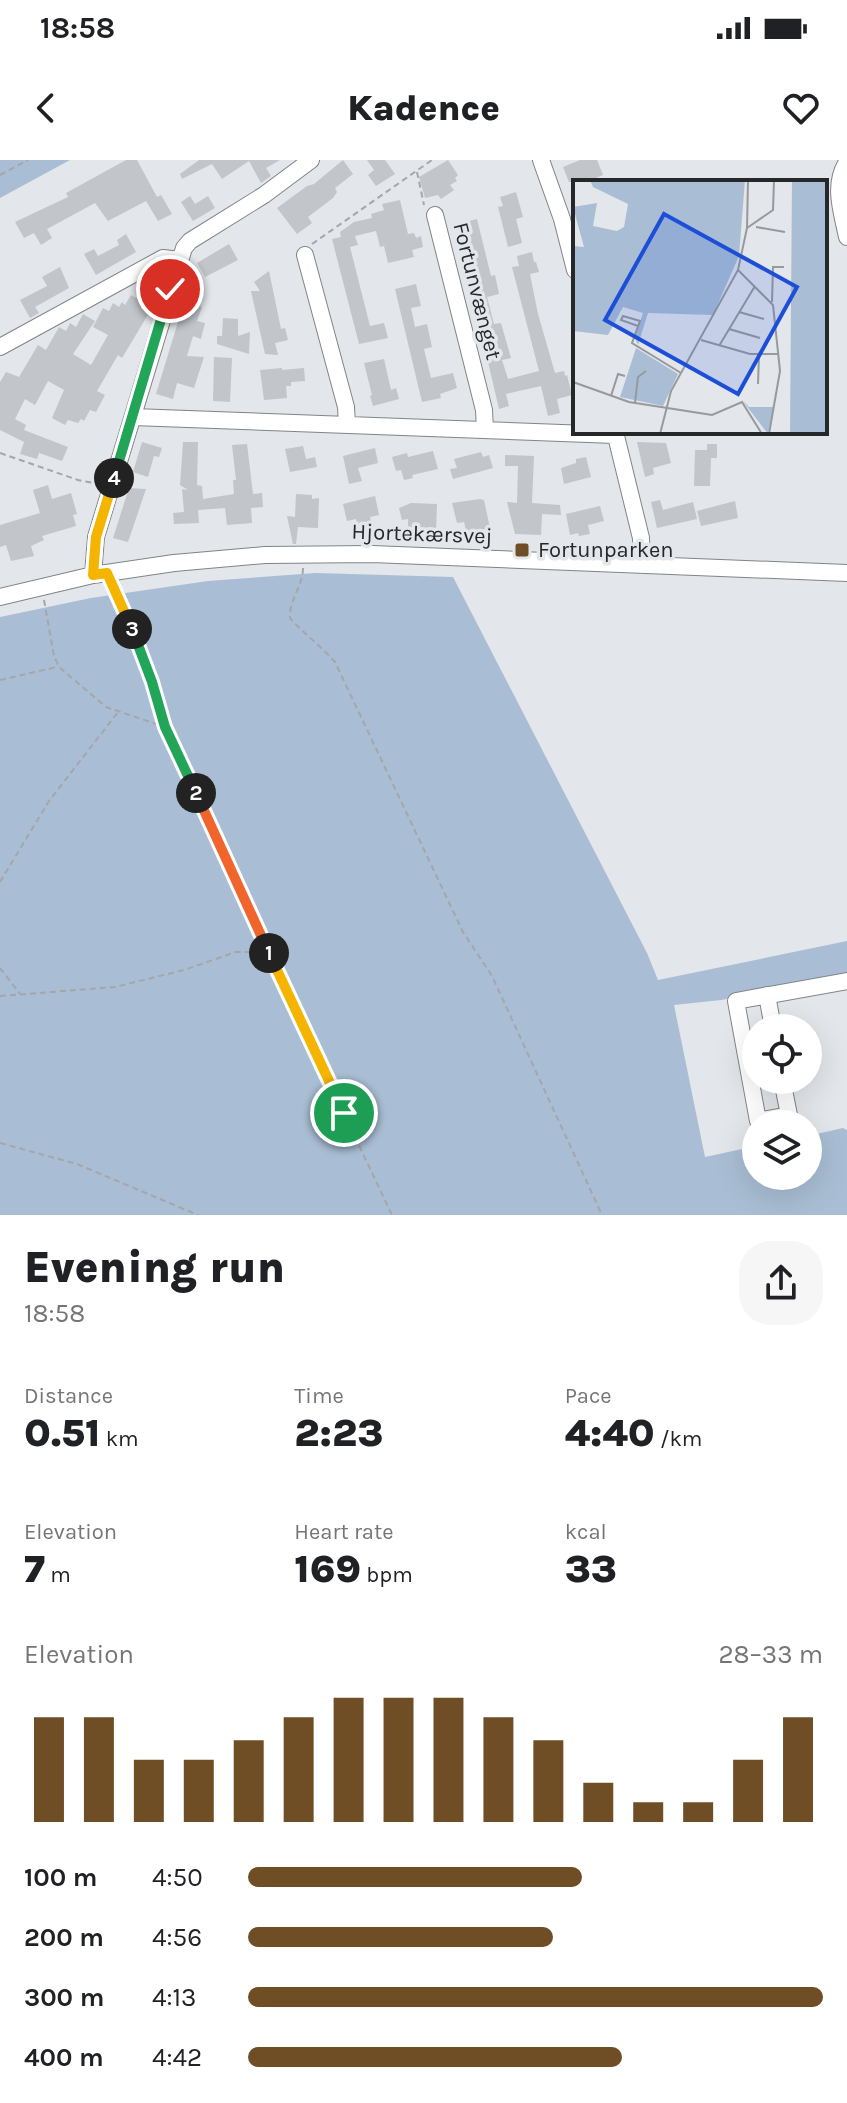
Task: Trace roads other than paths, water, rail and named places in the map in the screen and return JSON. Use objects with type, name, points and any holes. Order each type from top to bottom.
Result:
[{"type":"street","points":[[100,574],[96,537],[179,260],[190,241],[264,195],[311,160]]},
{"type":"street","points":[[541,160],[562,219],[573,262]]},
{"type":"street","points":[[847,162],[842,169],[838,195],[847,237]]},
{"type":"street","name":"Fortunvænget","points":[[435,215],[484,410],[485,430]]},
{"type":"street","points":[[305,255],[346,407],[347,425]]},
{"type":"street","points":[[0,347],[163,258],[179,260]]},
{"type":"street","points":[[133,417],[573,433]]},
{"type":"street","points":[[615,434],[641,538],[642,564]]},
{"type":"street","name":"Hjortekærsvej","points":[[0,597],[100,574],[174,563],[265,555],[372,554],[847,573]]},
{"type":"street","points":[[742,1034],[736,1001],[847,981]]},
{"type":"street","points":[[767,995],[770,1014]]},
{"type":"street","points":[[753,1094],[758,1121],[789,1115],[785,1094]]},
{"type":"place","name":"Fortunparken","points":[[522,550]]}]
